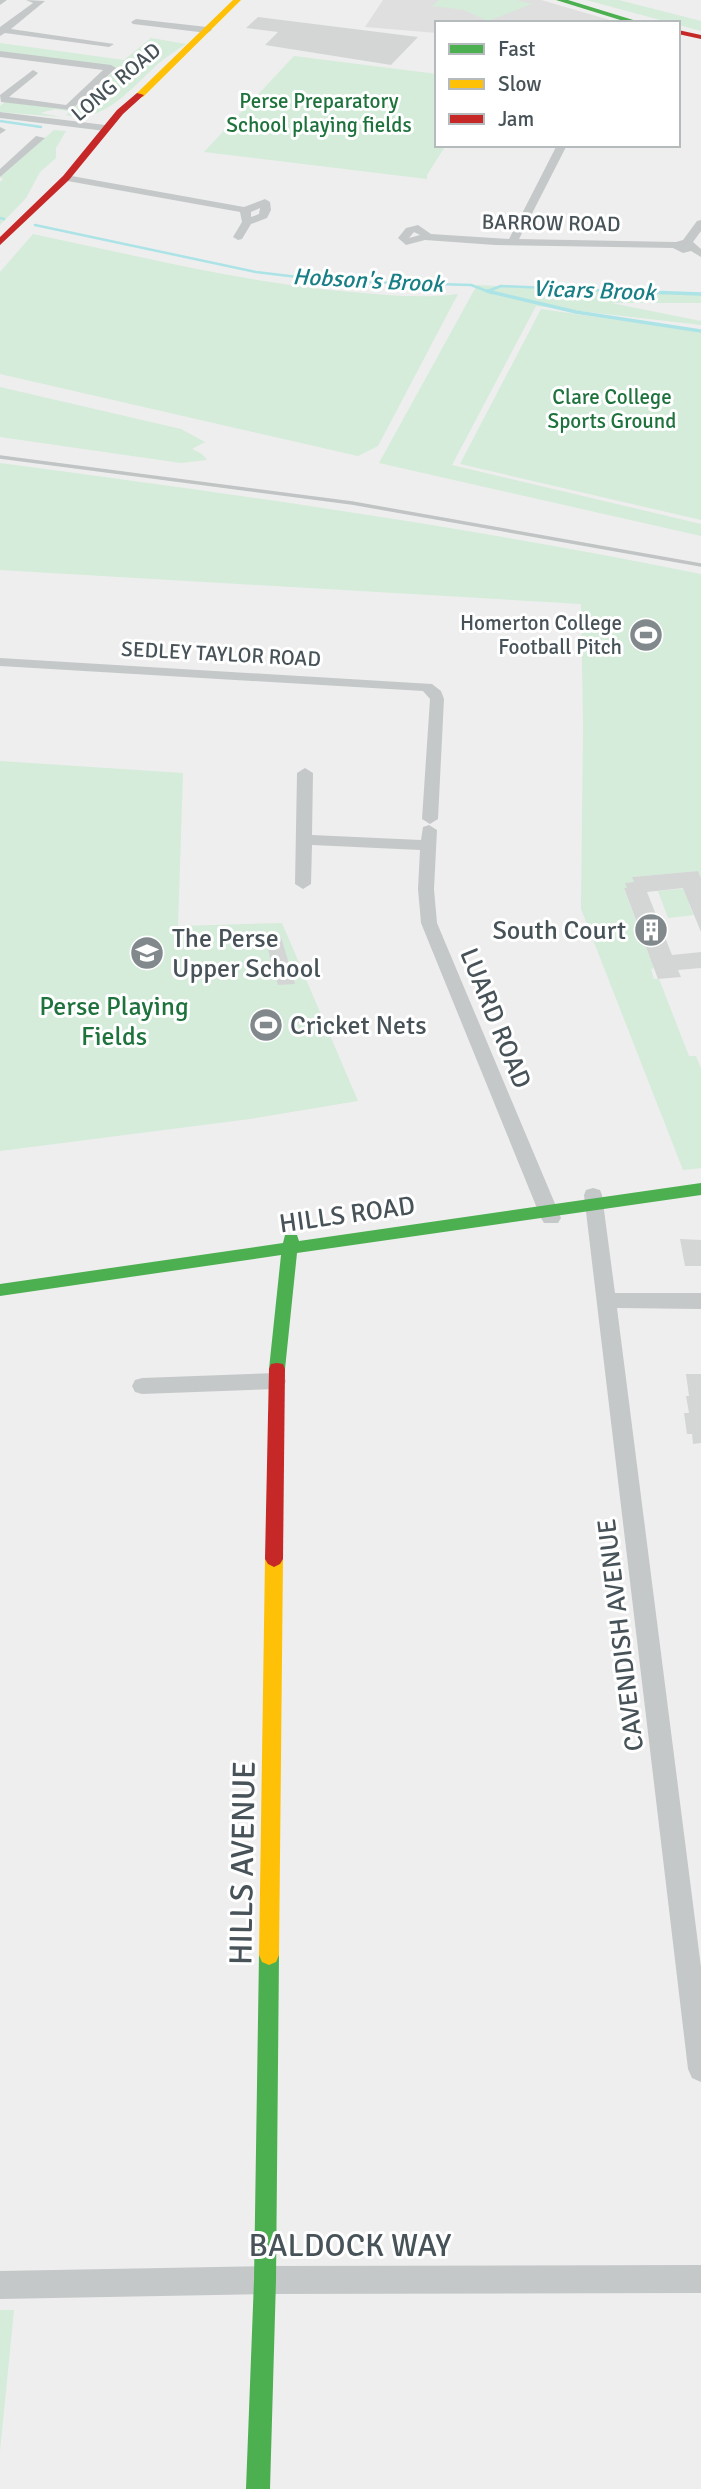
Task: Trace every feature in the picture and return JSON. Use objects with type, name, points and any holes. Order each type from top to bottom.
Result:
[{"type":"main road","name":"LONG ROAD","points":[[26,217],[61,173],[75,145],[188,50],[237,0]]},
{"type":"main road","points":[[560,0],[625,21]]},
{"type":"main road","points":[[680,32],[701,37]]},
{"type":"main road","name":"LONG ROAD","points":[[0,242],[66,178],[98,128]]},
{"type":"main road","name":"HILLS ROAD","points":[[0,1290],[291,1243],[549,1214],[594,1200],[701,1189]]},
{"type":"main road","name":"HILLS AVENUE","points":[[258,2489],[265,2280],[276,1381],[291,1243]]},
{"type":"street","points":[[1,31],[41,1],[30,0]]},
{"type":"street","name":"LONG ROAD","points":[[144,14],[136,22],[207,30]]},
{"type":"street","points":[[1,31],[109,44]]},
{"type":"street","points":[[94,55],[119,36]]},
{"type":"street","points":[[0,54],[111,68],[68,107],[1,99]]},
{"type":"street","points":[[1,99],[33,73]]},
{"type":"street","points":[[0,115],[98,128]]},
{"type":"street","points":[[0,174],[37,141],[16,141]]},
{"type":"street","points":[[513,241],[561,147]]},
{"type":"street","points":[[66,178],[246,216],[262,216],[266,210],[265,202],[275,189]]},
{"type":"street","points":[[238,237],[246,216]]},
{"type":"street","name":"BARROW ROAD","points":[[403,246],[422,229],[513,241],[689,248],[701,223]]},
{"type":"street","name":"SEDLEY TAYLOR ROAD","points":[[0,662],[421,687],[432,689],[436,694]]},
{"type":"street","name":"LUARD ROAD","points":[[436,694],[426,888],[429,923],[549,1214]]},
{"type":"street","points":[[303,884],[305,773]]},
{"type":"street","points":[[305,840],[429,831]]},
{"type":"street","name":"CAVENDISH AVENUE","points":[[594,1200],[701,2068]]},
{"type":"street","points":[[607,1300],[701,1301]]},
{"type":"street","points":[[142,1386],[276,1381]]},
{"type":"street","name":"BALDOCK WAY","points":[[0,2285],[265,2280],[701,2279]]},
{"type":"shaded area","points":[[383,0],[541,0],[610,20],[435,21],[435,33],[365,27]]},
{"type":"green space","points":[[439,0],[516,0],[532,4],[488,21],[464,10],[432,6]]},
{"type":"green space","points":[[586,0],[619,0],[701,21],[701,31],[680,25],[680,21],[664,21]]},
{"type":"green space","points":[[151,38],[186,44],[162,60],[117,101],[105,109],[80,117],[66,115],[115,70],[114,68],[0,51],[0,43],[124,60]]},
{"type":"green space","name":"Perse Preparatory School playing fields","points":[[294,56],[435,74],[435,147],[445,147],[427,179],[204,152]]},
{"type":"green space","points":[[6,101],[67,109],[67,111],[55,109],[40,113],[61,117],[0,112],[0,106]]},
{"type":"green space","points":[[54,130],[66,131],[56,148],[56,158],[40,172],[26,198],[0,225],[0,182],[3,179],[0,177]]},
{"type":"green space","points":[[33,234],[192,268],[312,288],[392,295],[458,294],[378,446],[358,456],[0,374],[0,272]]},
{"type":"green space","points":[[477,285],[701,295],[701,303],[611,303],[701,321],[701,325],[536,306],[452,465],[701,524],[701,536],[379,463]]},
{"type":"green space","name":"Clare College Sports Ground","points":[[541,309],[701,332],[701,520],[460,464]]},
{"type":"green space","points":[[0,387],[181,429],[205,442],[192,449],[207,460],[181,463],[0,437]]},
{"type":"green space","points":[[0,463],[352,512],[701,574],[701,878],[698,871],[633,877],[634,882],[626,883],[628,888],[624,889],[654,968],[651,969],[654,979],[659,979],[689,1056],[696,1056],[701,1068],[701,1168],[683,1170],[581,909],[581,604],[0,570]]},
{"type":"green space","name":"Perse Playing Fields","points":[[0,761],[183,773],[178,926],[282,923],[358,1101],[250,1119],[0,1151]]},
{"type":"green space","points":[[701,887],[701,902],[689,904],[694,915],[668,918],[658,891]]},
{"type":"green space","points":[[0,2310],[14,2310],[0,2451]]},
{"type":"building","points":[[258,17],[418,37],[391,65],[265,45],[278,32],[246,28]]},
{"type":"building","name":"South Court","points":[[698,871],[701,878],[701,932],[683,888],[647,892],[672,955],[701,952],[701,968],[678,970],[681,977],[658,979],[624,888],[627,888],[625,883],[634,882],[632,877]]},
{"type":"building","points":[[281,937],[295,984],[278,985],[265,939]]},
{"type":"building","points":[[680,1239],[701,1240],[701,1266],[685,1266]]},
{"type":"building","points":[[686,1374],[701,1374],[701,1443],[693,1444],[692,1434],[687,1434],[684,1413],[689,1413]]},
{"type":"waterway","points":[[0,121],[41,127]]},
{"type":"waterway","name":"Hobson's Brook","points":[[0,218],[4,219]]},
{"type":"waterway","name":"Hobson's Brook","points":[[35,225],[256,272],[331,281],[471,285],[492,293]]},
{"type":"waterway","name":"Vicars Brook","points":[[488,291],[501,286],[665,293]]},
{"type":"waterway","name":"Hobson's Brook","points":[[487,291],[576,312],[701,331]]},
{"type":"waterway","name":"Vicars Brook","points":[[621,291],[701,294]]},
{"type":"railway","points":[[0,457],[352,503],[701,565]]},
{"type":"traffic: fast","points":[[560,0],[632,21]]},
{"type":"traffic: fast","points":[[0,1290],[701,1189]]},
{"type":"traffic: fast","points":[[277,1369],[291,1239]]},
{"type":"traffic: fast","points":[[258,2489],[265,2280],[269,1955]]},
{"type":"traffic: slow","points":[[140,95],[237,0]]},
{"type":"traffic: slow","points":[[269,1955],[274,1559]]},
{"type":"traffic: jam","points":[[680,32],[701,37]]},
{"type":"traffic: jam","points":[[0,242],[66,178],[120,112],[140,95]]},
{"type":"traffic: jam","points":[[274,1559],[277,1369]]},
{"type":"place","name":"Homerton College Football Pitch","points":[[646,635]]},
{"type":"place","name":"South Court","points":[[651,930]]},
{"type":"place","name":"The Perse Upper School","points":[[147,953]]},
{"type":"place","name":"Cricket Nets","points":[[266,1025]]}]
